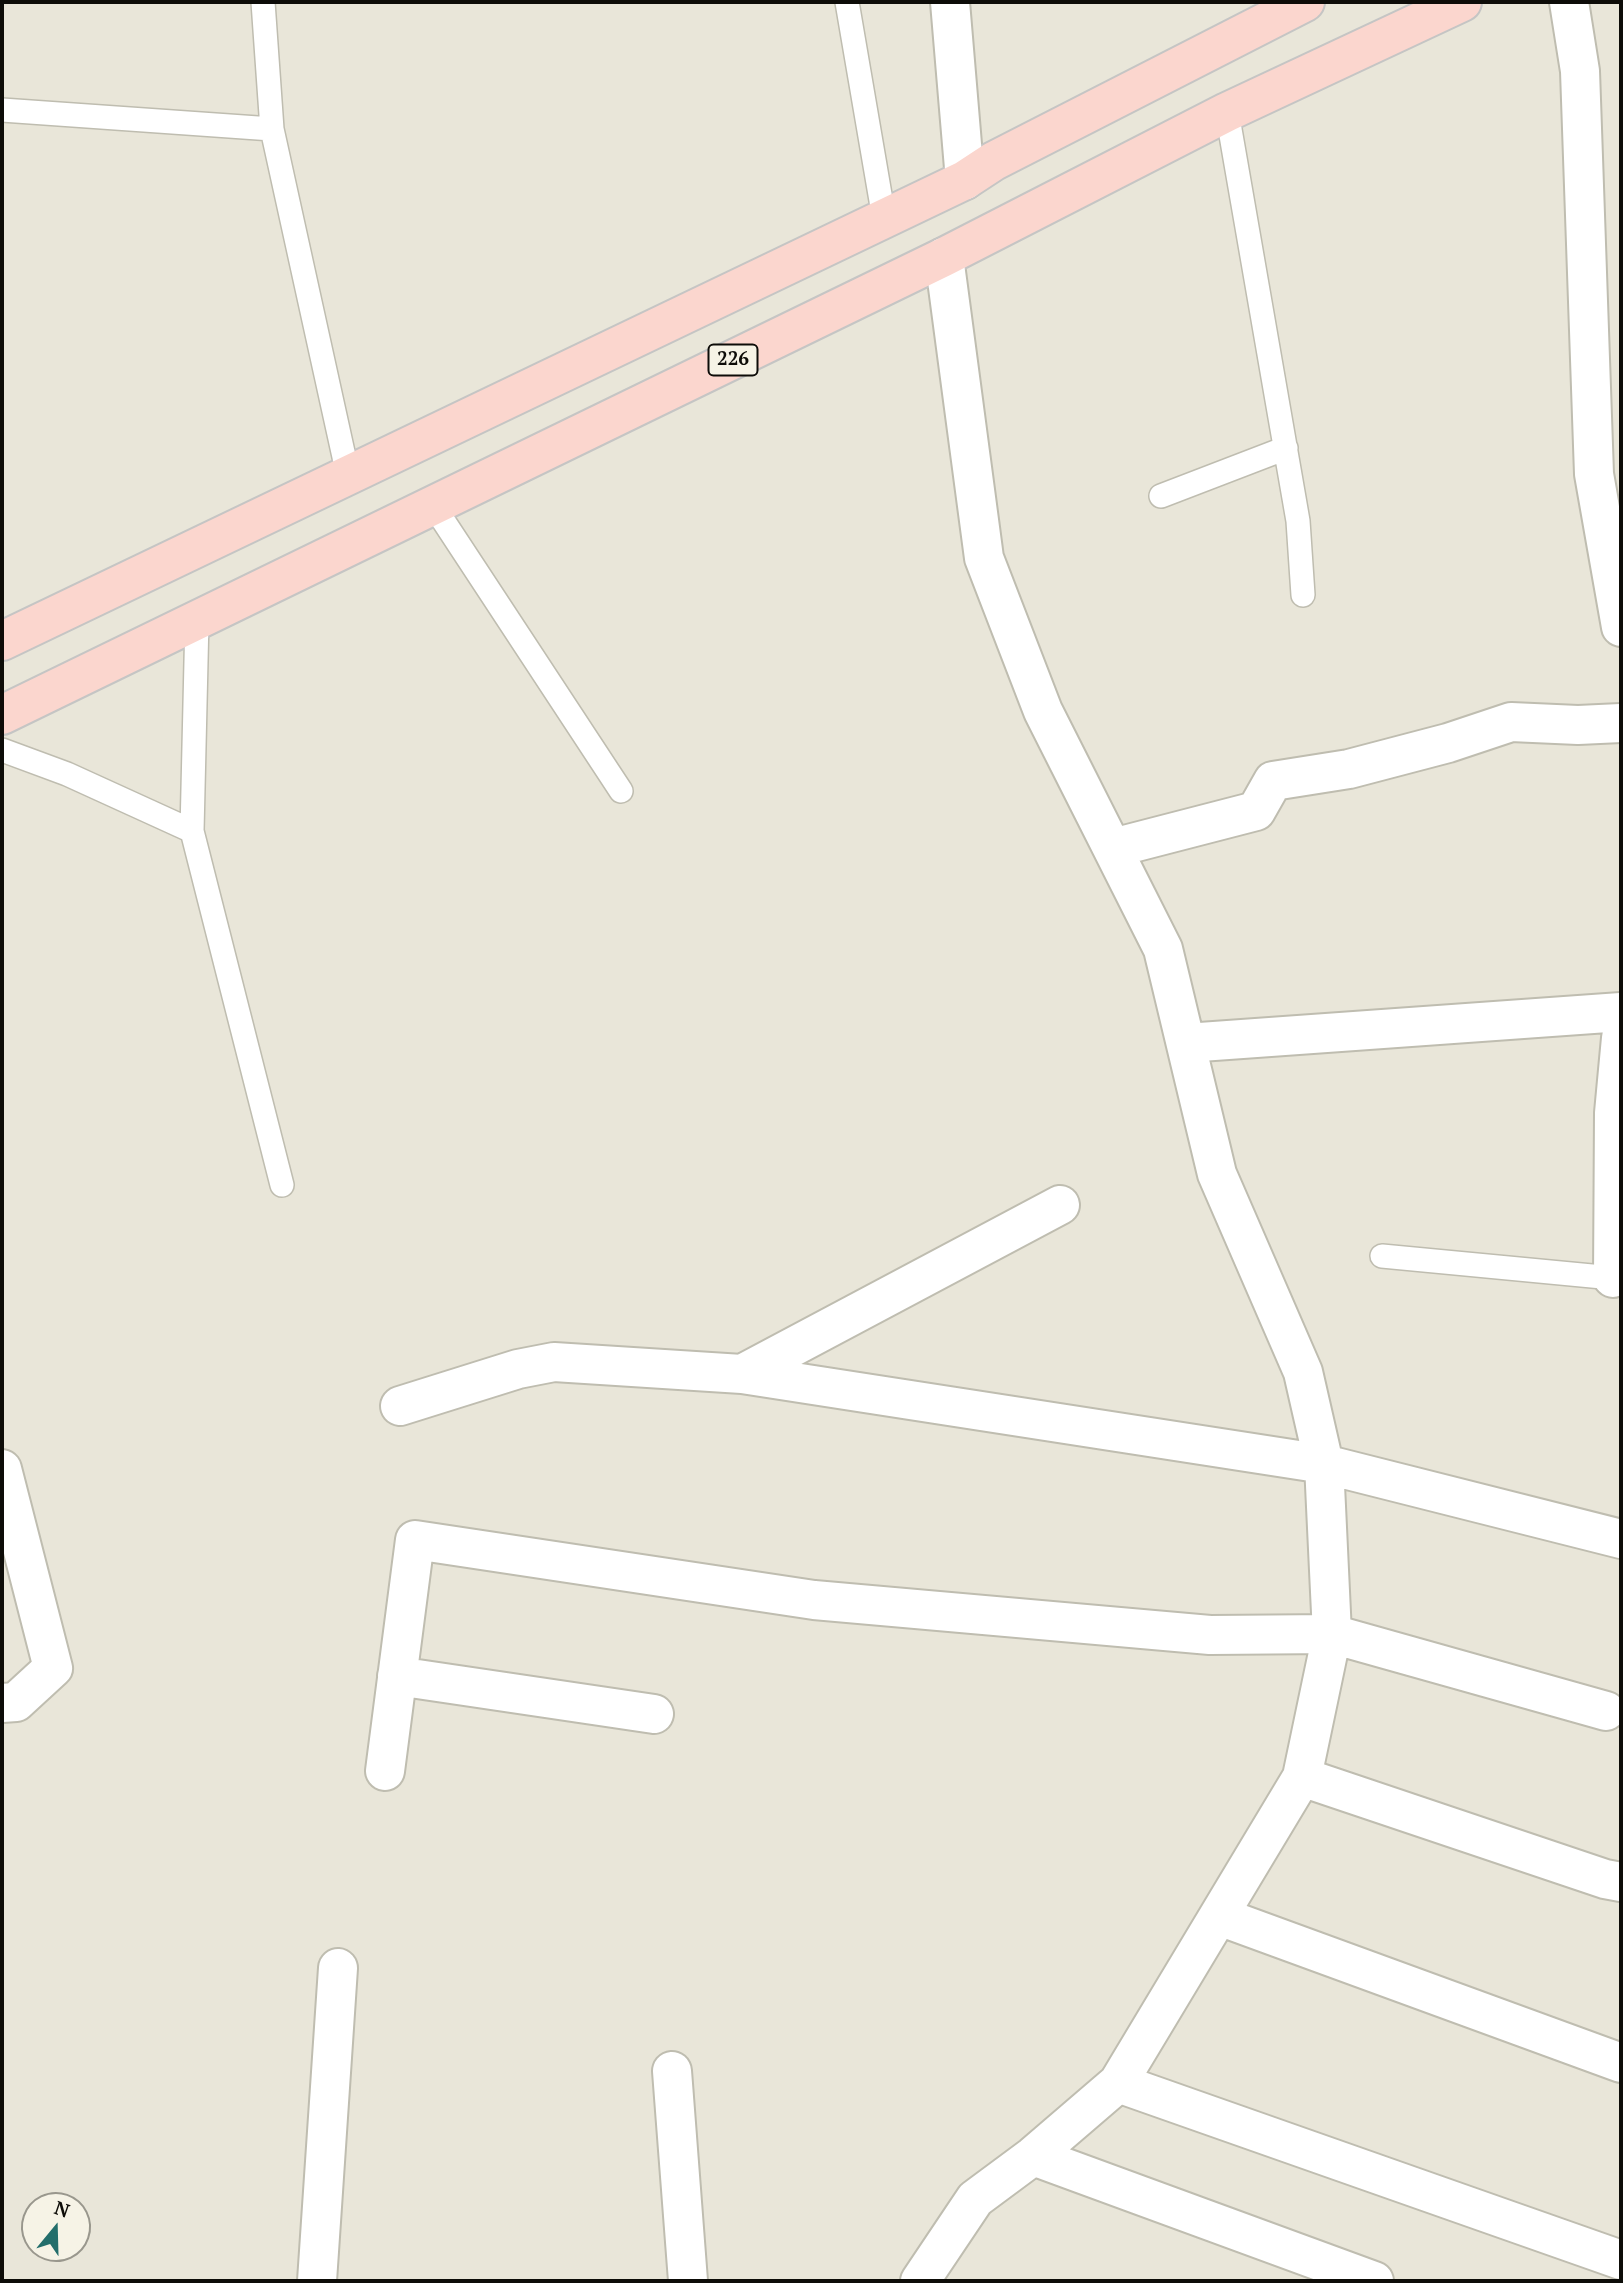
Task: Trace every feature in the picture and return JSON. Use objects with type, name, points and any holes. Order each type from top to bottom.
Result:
[{"type":"main road","points":[[2,641],[965,180],[994,161],[1304,2]]},
{"type":"main road","name":"226","points":[[2,715],[944,257],[1227,112],[1462,2]]},
{"type":"street","points":[[950,2],[965,180]]},
{"type":"street","points":[[1569,2],[1580,71],[1594,474],[1621,627]]},
{"type":"street","points":[[920,2281],[975,2199],[1033,2156],[1118,2083],[1303,1777],[1332,1634],[1324,1464],[1303,1372],[1217,1174],[1163,949],[1043,711],[984,558],[944,257]]},
{"type":"street","points":[[1113,848],[1256,811],[1273,781],[1349,769],[1448,743],[1511,722],[1578,725],[1621,723]]},
{"type":"street","points":[[1186,1043],[1621,1012]]},
{"type":"street","points":[[1614,1278],[1617,1237],[1614,1113],[1621,1038]]},
{"type":"street","points":[[742,1374],[1060,1205]]},
{"type":"street","points":[[400,1406],[518,1369],[554,1363],[742,1374],[1324,1464],[1621,1539]]},
{"type":"street","points":[[2,1469],[53,1668],[16,1702],[2,1703]]},
{"type":"street","points":[[385,1770],[415,1540],[814,1600],[1210,1635],[1332,1634],[1606,1710]]},
{"type":"street","points":[[397,1676],[654,1714]]},
{"type":"street","points":[[1303,1777],[1621,1882]]},
{"type":"street","points":[[1219,1916],[1621,2063]]},
{"type":"street","points":[[317,2281],[338,1968]]},
{"type":"street","points":[[672,2071],[688,2281]]},
{"type":"street","points":[[1118,2083],[1621,2260]]},
{"type":"street","points":[[1033,2156],[1374,2281]]},
{"type":"lane","points":[[263,2],[272,129],[348,475]]},
{"type":"lane","points":[[847,2],[884,218]]},
{"type":"lane","points":[[2,110],[272,129]]},
{"type":"lane","points":[[1227,112],[1298,521],[1303,595]]},
{"type":"lane","points":[[1161,496],[1286,448]]},
{"type":"lane","points":[[433,505],[621,791]]},
{"type":"lane","points":[[197,620],[192,831],[282,1185]]},
{"type":"lane","points":[[2,750],[66,775],[192,831]]},
{"type":"lane","points":[[1382,1256],[1614,1278]]}]
